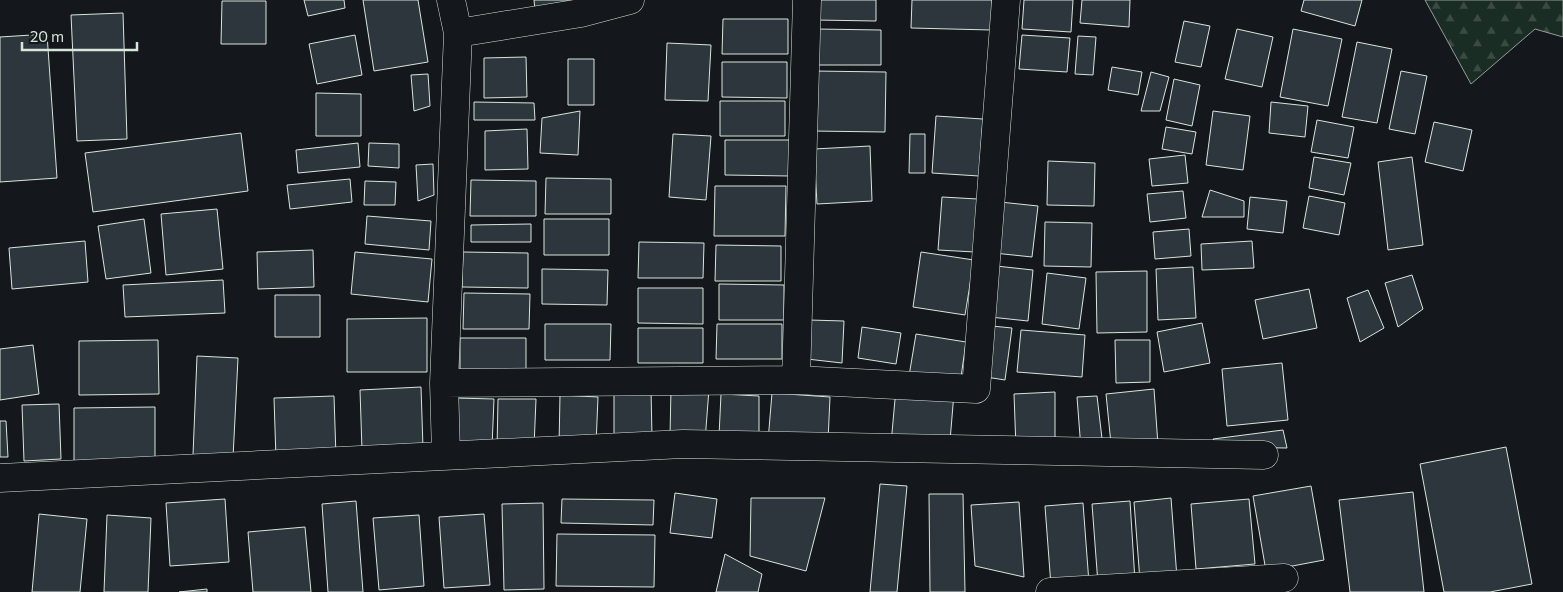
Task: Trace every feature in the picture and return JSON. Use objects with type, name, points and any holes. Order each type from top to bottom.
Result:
[{"type":"street","points":[[446,454],[444,383],[458,33],[451,0]]},
{"type":"street","points":[[458,33],[581,13],[630,0]]},
{"type":"street","points":[[796,380],[807,0]]},
{"type":"street","points":[[444,383],[796,380],[976,390],[1006,0]]},
{"type":"street","points":[[0,478],[446,454],[683,444],[1264,455]]},
{"type":"street","points":[[1050,592],[1284,578]]},
{"type":"green space","points":[[1425,0],[1563,0],[1563,37],[1535,29],[1471,84]]},
{"type":"building","points":[[304,0],[344,0],[345,8],[308,16]]},
{"type":"building","points":[[363,0],[418,0],[428,62],[374,71]]},
{"type":"building","points":[[534,0],[586,0],[535,11]]},
{"type":"building","points":[[815,0],[876,0],[876,21],[815,20]]},
{"type":"building","points":[[912,0],[992,0],[991,30],[911,28]]},
{"type":"building","points":[[1024,0],[1073,0],[1071,32],[1022,29]]},
{"type":"building","points":[[1082,0],[1130,0],[1129,27],[1080,23]]},
{"type":"building","points":[[1304,0],[1362,0],[1355,26],[1301,11]]},
{"type":"building","points":[[222,1],[266,1],[266,44],[221,44]]},
{"type":"building","points":[[123,13],[127,139],[77,141],[71,15]]},
{"type":"building","points":[[723,19],[788,19],[788,54],[722,54]]},
{"type":"building","points":[[1184,21],[1210,26],[1201,67],[1175,62]]},
{"type":"building","points":[[816,29],[881,30],[881,65],[815,65]]},
{"type":"building","points":[[1237,29],[1273,37],[1262,87],[1225,79]]},
{"type":"building","points":[[1293,29],[1342,39],[1328,106],[1280,97]]},
{"type":"building","points":[[47,34],[57,178],[0,182],[0,37]]},
{"type":"building","points":[[355,35],[362,75],[317,84],[309,44]]},
{"type":"building","points":[[1022,35],[1070,38],[1067,72],[1019,69]]},
{"type":"building","points":[[1078,36],[1096,37],[1093,75],[1075,74]]},
{"type":"building","points":[[1357,42],[1392,49],[1377,123],[1342,117]]},
{"type":"building","points":[[667,43],[711,45],[708,101],[665,100]]},
{"type":"building","points":[[526,57],[527,97],[484,98],[484,58]]},
{"type":"building","points":[[568,59],[594,59],[594,105],[568,105]]},
{"type":"building","points":[[722,62],[787,62],[787,98],[722,97]]},
{"type":"building","points":[[1112,67],[1142,72],[1138,95],[1108,90]]},
{"type":"building","points":[[814,71],[886,72],[885,132],[812,131]]},
{"type":"building","points":[[1401,71],[1427,76],[1415,134],[1389,129]]},
{"type":"building","points":[[1151,72],[1169,77],[1160,111],[1141,111]]},
{"type":"building","points":[[428,74],[430,106],[414,111],[411,75]]},
{"type":"building","points":[[1174,79],[1200,85],[1192,126],[1166,120]]},
{"type":"building","points":[[316,93],[361,94],[361,136],[316,136]]},
{"type":"building","points":[[720,101],[785,101],[785,136],[720,136]]},
{"type":"building","points":[[474,102],[534,103],[535,120],[474,120]]},
{"type":"building","points":[[1271,102],[1308,106],[1305,137],[1269,133]]},
{"type":"building","points":[[580,111],[578,155],[540,153],[542,118]]},
{"type":"building","points":[[1213,111],[1250,116],[1243,170],[1206,165]]},
{"type":"building","points":[[936,116],[983,119],[979,176],[932,173]]},
{"type":"building","points":[[1317,120],[1354,127],[1348,158],[1311,152]]},
{"type":"building","points":[[1434,122],[1472,130],[1463,171],[1425,162]]},
{"type":"building","points":[[1166,127],[1196,132],[1192,154],[1162,149]]},
{"type":"building","points":[[527,129],[528,169],[485,170],[485,131]]},
{"type":"building","points":[[241,133],[248,191],[93,212],[85,153]]},
{"type":"building","points":[[673,134],[711,136],[706,200],[669,197]]},
{"type":"building","points":[[910,134],[925,134],[925,173],[909,173]]},
{"type":"building","points":[[725,140],[790,140],[790,176],[725,175]]},
{"type":"building","points":[[358,143],[360,167],[298,173],[296,150]]},
{"type":"building","points":[[369,143],[399,144],[399,168],[368,166]]},
{"type":"building","points":[[870,146],[872,201],[817,204],[814,149]]},
{"type":"building","points":[[1185,155],[1188,183],[1152,186],[1149,159]]},
{"type":"building","points":[[1314,157],[1351,163],[1344,195],[1309,188]]},
{"type":"building","points":[[1412,157],[1423,245],[1388,250],[1378,162]]},
{"type":"building","points":[[1048,161],[1095,163],[1094,206],[1047,205]]},
{"type":"building","points":[[433,164],[434,195],[418,201],[416,165]]},
{"type":"building","points":[[546,178],[611,179],[611,214],[545,214]]},
{"type":"building","points":[[350,179],[352,202],[290,209],[287,185]]},
{"type":"building","points":[[471,180],[536,181],[536,216],[470,216]]},
{"type":"building","points":[[365,181],[396,182],[395,205],[364,205]]},
{"type":"building","points":[[715,186],[786,186],[785,236],[714,236]]},
{"type":"building","points":[[1210,190],[1244,201],[1244,217],[1202,217]]},
{"type":"building","points":[[1183,191],[1186,218],[1150,222],[1147,194]]},
{"type":"building","points":[[1309,196],[1345,203],[1339,235],[1303,228]]},
{"type":"building","points":[[942,197],[978,199],[975,252],[938,250]]},
{"type":"building","points":[[1250,197],[1287,201],[1283,233],[1247,229]]},
{"type":"building","points":[[1000,202],[1038,206],[1032,257],[994,253]]},
{"type":"building","points":[[217,209],[223,269],[166,275],[161,214]]},
{"type":"building","points":[[367,216],[431,221],[429,250],[365,244]]},
{"type":"building","points":[[144,219],[151,273],[106,279],[98,226]]},
{"type":"building","points":[[544,219],[609,219],[609,255],[544,255]]},
{"type":"building","points":[[1045,222],[1092,223],[1091,267],[1044,266]]},
{"type":"building","points":[[531,224],[531,242],[471,242],[471,225]]},
{"type":"building","points":[[1189,229],[1191,256],[1155,259],[1153,232]]},
{"type":"building","points":[[85,241],[88,282],[12,289],[9,248]]},
{"type":"building","points":[[1252,241],[1254,268],[1202,270],[1201,244]]},
{"type":"building","points":[[639,242],[704,243],[703,278],[638,278]]},
{"type":"building","points":[[716,245],[781,246],[781,281],[715,281]]},
{"type":"building","points":[[313,250],[314,287],[258,289],[257,252]]},
{"type":"building","points":[[355,252],[432,259],[428,302],[351,294]]},
{"type":"building","points":[[463,252],[528,253],[528,288],[462,287]]},
{"type":"building","points":[[921,252],[974,260],[965,315],[913,307]]},
{"type":"building","points":[[996,266],[1033,270],[1028,321],[990,317]]},
{"type":"building","points":[[1193,267],[1196,318],[1158,320],[1156,269]]},
{"type":"building","points":[[542,269],[608,270],[607,305],[542,304]]},
{"type":"building","points":[[1147,271],[1147,332],[1097,333],[1096,272]]},
{"type":"building","points":[[1047,273],[1086,278],[1079,329],[1042,324]]},
{"type":"building","points":[[1412,275],[1423,309],[1398,327],[1385,283]]},
{"type":"building","points":[[223,280],[225,313],[125,317],[123,285]]},
{"type":"building","points":[[719,284],[784,285],[784,320],[719,320]]},
{"type":"building","points":[[638,288],[703,288],[703,324],[638,323]]},
{"type":"building","points":[[1309,289],[1317,328],[1263,339],[1255,300]]},
{"type":"building","points":[[1368,290],[1384,328],[1360,342],[1347,298]]},
{"type":"building","points":[[464,293],[530,294],[529,329],[463,329]]},
{"type":"building","points":[[275,295],[320,295],[320,337],[275,337]]},
{"type":"building","points":[[427,318],[427,372],[347,372],[347,319]]},
{"type":"building","points":[[809,320],[844,321],[842,363],[807,359]]},
{"type":"building","points":[[1202,323],[1210,363],[1164,372],[1157,332]]},
{"type":"building","points":[[545,324],[611,324],[610,360],[545,360]]},
{"type":"building","points":[[717,324],[782,324],[782,359],[716,359]]},
{"type":"building","points":[[992,326],[1012,328],[1005,380],[986,377]]},
{"type":"building","points":[[862,327],[901,333],[896,364],[858,358]]},
{"type":"building","points":[[638,328],[703,328],[703,363],[638,363]]},
{"type":"building","points":[[1021,330],[1085,335],[1082,377],[1017,372]]},
{"type":"building","points":[[916,334],[966,342],[960,384],[909,376]]},
{"type":"building","points":[[460,338],[526,338],[526,374],[460,373]]},
{"type":"building","points":[[158,340],[159,394],[79,395],[79,341]]},
{"type":"building","points":[[1115,340],[1150,340],[1150,382],[1116,383]]},
{"type":"building","points":[[33,345],[39,394],[0,400],[0,349]]},
{"type":"building","points":[[197,356],[238,358],[233,458],[193,455]]},
{"type":"building","points":[[1282,363],[1288,420],[1227,426],[1222,369]]},
{"type":"building","points":[[421,387],[423,448],[362,450],[360,390]]},
{"type":"building","points":[[671,388],[709,389],[705,441],[670,436]]},
{"type":"building","points":[[896,388],[954,393],[950,441],[891,444]]},
{"type":"building","points":[[614,389],[651,390],[652,437],[614,436]]},
{"type":"building","points":[[1154,389],[1158,445],[1111,444],[1106,394]]},
{"type":"building","points":[[1055,392],[1055,445],[1016,448],[1014,394]]},
{"type":"building","points":[[772,393],[830,397],[828,441],[768,441]]},
{"type":"building","points":[[721,394],[759,396],[759,440],[719,436]]},
{"type":"building","points":[[560,395],[598,397],[596,445],[559,446]]},
{"type":"building","points":[[334,396],[336,457],[276,459],[274,398]]},
{"type":"building","points":[[1097,396],[1103,447],[1081,449],[1077,397]]},
{"type":"building","points":[[455,398],[494,399],[492,447],[454,449]]},
{"type":"building","points":[[498,399],[536,399],[534,447],[497,450]]},
{"type":"building","points":[[59,404],[61,459],[24,461],[22,405]]},
{"type":"building","points":[[155,407],[155,461],[74,462],[74,408]]},
{"type":"building","points":[[0,421],[6,421],[8,457],[0,457]]},
{"type":"building","points":[[1283,430],[1287,448],[1218,447],[1213,439]]},
{"type":"building","points":[[1506,447],[1532,584],[1490,592],[1444,592],[1420,464]]},
{"type":"building","points":[[880,484],[907,486],[897,592],[870,592]]},
{"type":"building","points":[[1311,486],[1324,560],[1266,571],[1253,496]]},
{"type":"building","points":[[1413,492],[1424,592],[1350,592],[1339,500]]},
{"type":"building","points":[[675,493],[717,499],[712,538],[670,533]]},
{"type":"building","points":[[929,494],[963,494],[965,592],[930,592]]},
{"type":"building","points":[[751,498],[825,498],[806,571],[750,556]]},
{"type":"building","points":[[1171,498],[1177,578],[1140,581],[1134,502]]},
{"type":"building","points":[[225,499],[229,562],[170,566],[166,503]]},
{"type":"building","points":[[562,499],[654,500],[653,525],[561,523]]},
{"type":"building","points":[[1249,499],[1255,564],[1196,569],[1191,504]]},
{"type":"building","points":[[356,501],[363,592],[328,592],[322,504]]},
{"type":"building","points":[[1130,501],[1135,581],[1098,584],[1092,504]]},
{"type":"building","points":[[1019,502],[1024,577],[975,566],[971,505]]},
{"type":"building","points":[[543,503],[544,589],[504,590],[502,504]]},
{"type":"building","points":[[1083,503],[1089,583],[1051,586],[1045,506]]},
{"type":"building","points":[[39,514],[87,519],[80,592],[32,592]]},
{"type":"building","points":[[484,514],[490,585],[444,588],[439,517]]},
{"type":"building","points":[[107,515],[151,518],[148,592],[104,592]]},
{"type":"building","points":[[419,515],[424,586],[379,590],[373,518]]},
{"type":"building","points":[[305,527],[311,592],[253,592],[248,532]]},
{"type":"building","points":[[557,534],[655,535],[654,587],[556,586]]},
{"type":"building","points":[[725,554],[762,574],[758,592],[716,592]]},
{"type":"building","points":[[207,589],[207,592],[179,592]]}]
